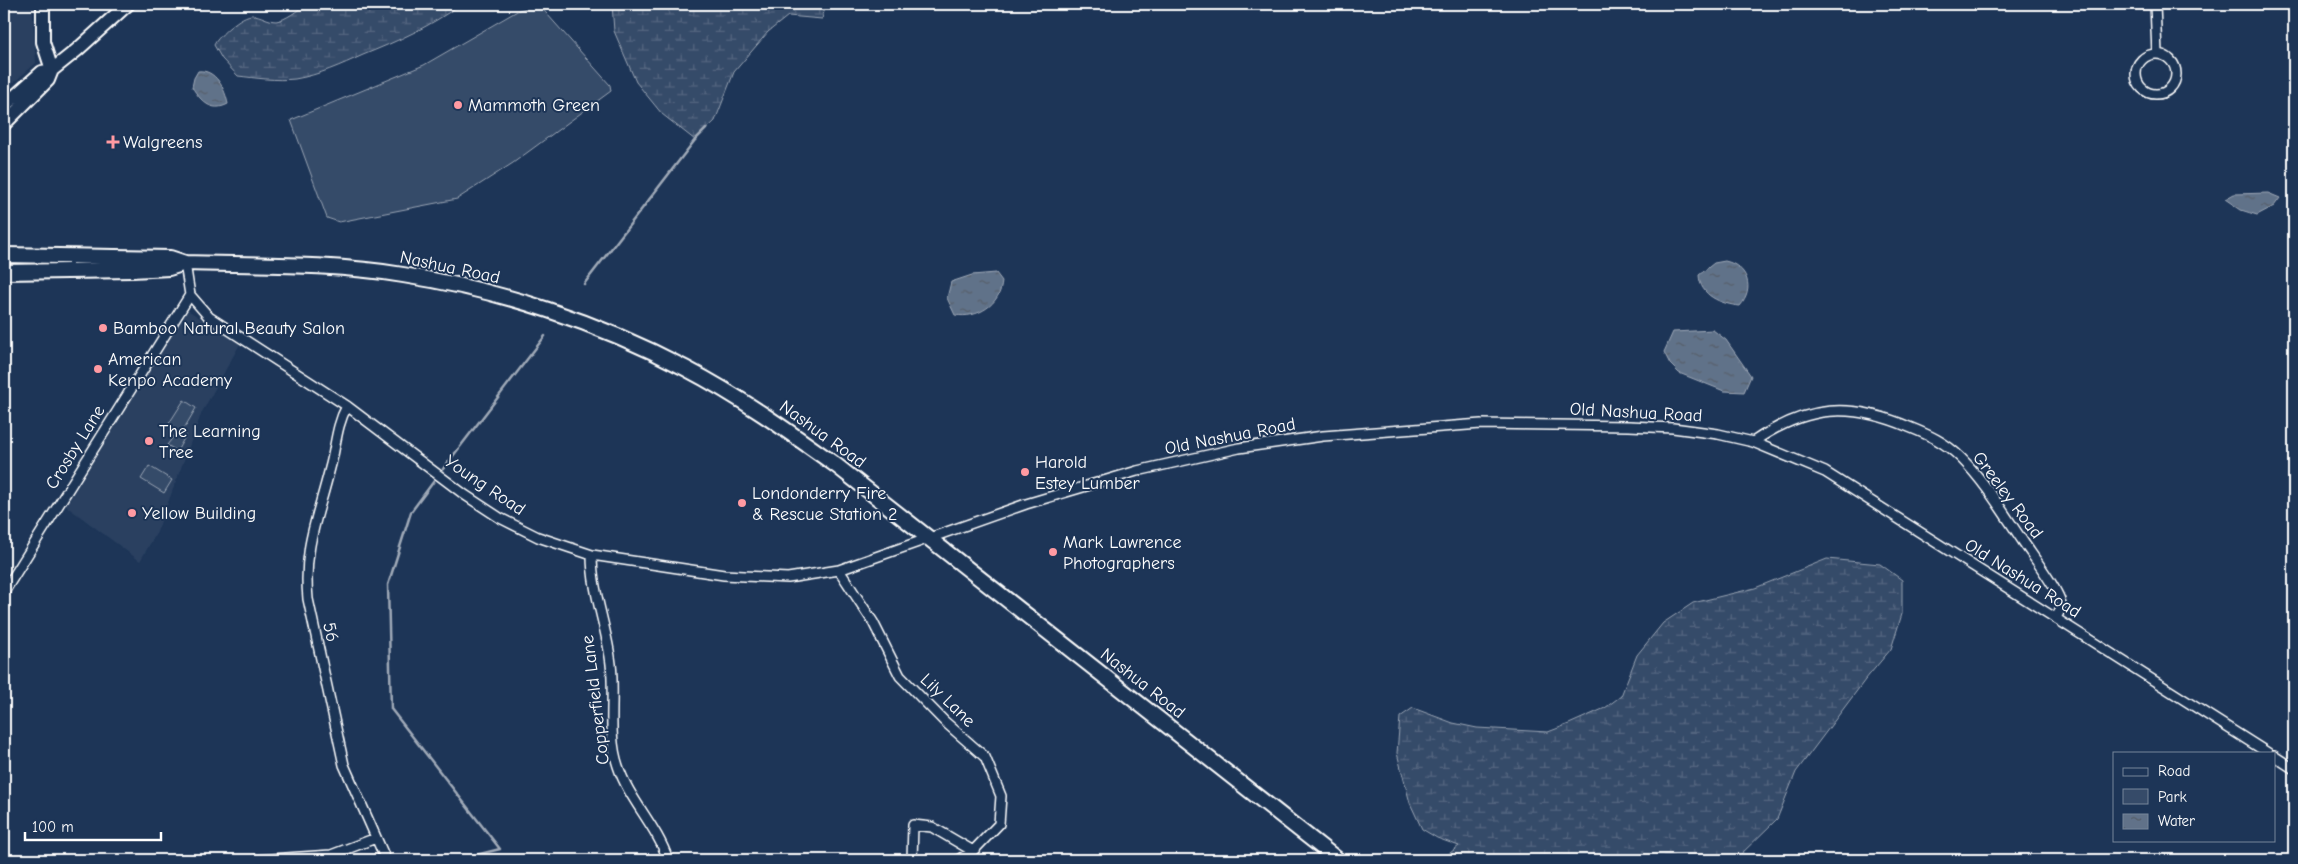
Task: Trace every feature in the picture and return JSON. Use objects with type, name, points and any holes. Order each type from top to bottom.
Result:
[{"type":"main road","points":[[4,124],[48,80],[52,70],[43,42],[43,4]]},
{"type":"main road","points":[[4,106],[42,72],[52,70],[95,35],[128,4]]},
{"type":"main road","name":"Nashua Road","points":[[4,256],[170,258],[185,263],[330,267],[396,274],[454,284],[557,314],[667,358],[738,398],[837,466],[1338,860]]},
{"type":"main road","name":"Nashua Road","points":[[4,272],[132,270],[169,268],[185,263]]},
{"type":"street","points":[[2155,4],[2156,54]]},
{"type":"street","points":[[2156,54],[2171,60],[2175,67],[2176,75],[2170,89],[2163,93],[2154,94],[2141,86],[2136,75],[2142,60],[2156,54]]},
{"type":"street","points":[[185,263],[190,295]]},
{"type":"street","name":"Young Road","points":[[190,295],[209,317],[347,406],[494,514],[538,537],[592,555],[650,566],[752,578],[788,578],[839,570],[929,538]]},
{"type":"street","name":"Crosby Lane","points":[[4,592],[190,295]]},
{"type":"street","name":"56","points":[[347,406],[338,426],[330,467],[310,537],[306,578],[308,599],[338,744],[352,785],[386,860]]},
{"type":"street","name":"Greeley Road","points":[[1753,442],[1790,420],[1826,412],[1847,410],[1877,414],[1937,438],[1961,458],[1975,474],[2033,556],[2058,596],[2060,610],[2056,618]]},
{"type":"street","name":"Old Nashua Road","points":[[929,538],[1026,504],[1137,471],[1239,448],[1323,436],[1481,424],[1673,428],[1718,434],[1753,442],[1825,472],[2266,752]]},
{"type":"street","name":"Copperfield Lane","points":[[592,555],[593,582],[611,663],[615,757],[622,777],[661,841],[668,860]]},
{"type":"street","name":"Lily Lane","points":[[839,570],[873,622],[900,676],[944,722],[985,757],[1001,796],[999,824],[973,851],[958,860]]},
{"type":"street","points":[[2276,757],[2294,769]]},
{"type":"street","points":[[912,860],[913,825],[932,827],[973,851]]},
{"type":"street","points":[[256,860],[331,855],[376,838]]},
{"type":"shaded area","points":[[4,4],[32,4],[36,63],[4,91]]},
{"type":"shaded area","name":"The Learning Tree","points":[[189,311],[240,344],[202,412],[157,532],[140,561],[66,506],[184,314]]},
{"type":"green space","points":[[306,4],[461,4],[426,26],[389,44],[330,69],[295,79],[238,76],[222,59],[214,45],[225,31],[243,18],[253,15],[276,21],[284,19]]},
{"type":"green space","points":[[612,4],[826,4],[822,19],[788,16],[768,32],[734,72],[715,121],[695,140],[662,114],[636,82],[614,31]]},
{"type":"green space","name":"Mammoth Green","points":[[539,5],[610,85],[611,91],[513,163],[457,199],[339,222],[327,218],[291,120],[424,65],[519,10]]},
{"type":"green space","points":[[184,400],[196,408],[182,432],[186,435],[177,451],[167,445],[178,431],[168,425]]},
{"type":"green space","points":[[149,466],[172,480],[164,493],[141,479]]},
{"type":"green space","points":[[1827,559],[1880,564],[1902,580],[1902,614],[1891,649],[1865,680],[1796,772],[1777,819],[1735,860],[1441,860],[1459,846],[1437,838],[1422,829],[1410,803],[1397,753],[1400,717],[1413,708],[1453,723],[1477,728],[1548,732],[1605,708],[1621,696],[1637,655],[1663,623],[1693,603],[1755,588]]},
{"type":"water","points":[[198,71],[210,73],[219,81],[225,92],[228,104],[216,107],[207,104],[199,97],[192,87]]},
{"type":"water","points":[[2268,193],[2280,198],[2274,206],[2257,215],[2241,210],[2225,199],[2234,194]]},
{"type":"water","points":[[1725,261],[1739,268],[1747,279],[1747,292],[1740,306],[1713,298],[1707,294],[1700,282],[1699,275],[1714,263]]},
{"type":"water","points":[[996,273],[1002,281],[1001,289],[993,303],[972,315],[955,315],[947,298],[951,282],[972,275]]},
{"type":"water","points":[[1713,330],[1726,340],[1751,376],[1744,392],[1724,391],[1679,373],[1670,364],[1664,352],[1673,332]]},
{"type":"waterway","points":[[584,284],[695,140],[706,129]]},
{"type":"waterway","points":[[443,469],[545,336]]},
{"type":"waterway","points":[[434,481],[411,512],[388,585],[391,709],[500,849],[468,857],[468,860]]},
{"type":"place","name":"Mammoth Green","points":[[458,105]]},
{"type":"place","name":"Walgreens","points":[[113,142]]},
{"type":"place","name":"Bamboo Natural Beauty Salon","points":[[103,328]]},
{"type":"place","name":"American Kenpo Academy","points":[[98,369]]},
{"type":"place","name":"The Learning Tree","points":[[149,441]]},
{"type":"place","name":"Harold Estey Lumber","points":[[1025,472]]},
{"type":"place","name":"Londonderry Fire & Rescue Station 2","points":[[742,503]]},
{"type":"place","name":"Yellow Building","points":[[132,513]]},
{"type":"place","name":"Mark Lawrence Photographers","points":[[1053,552]]}]
